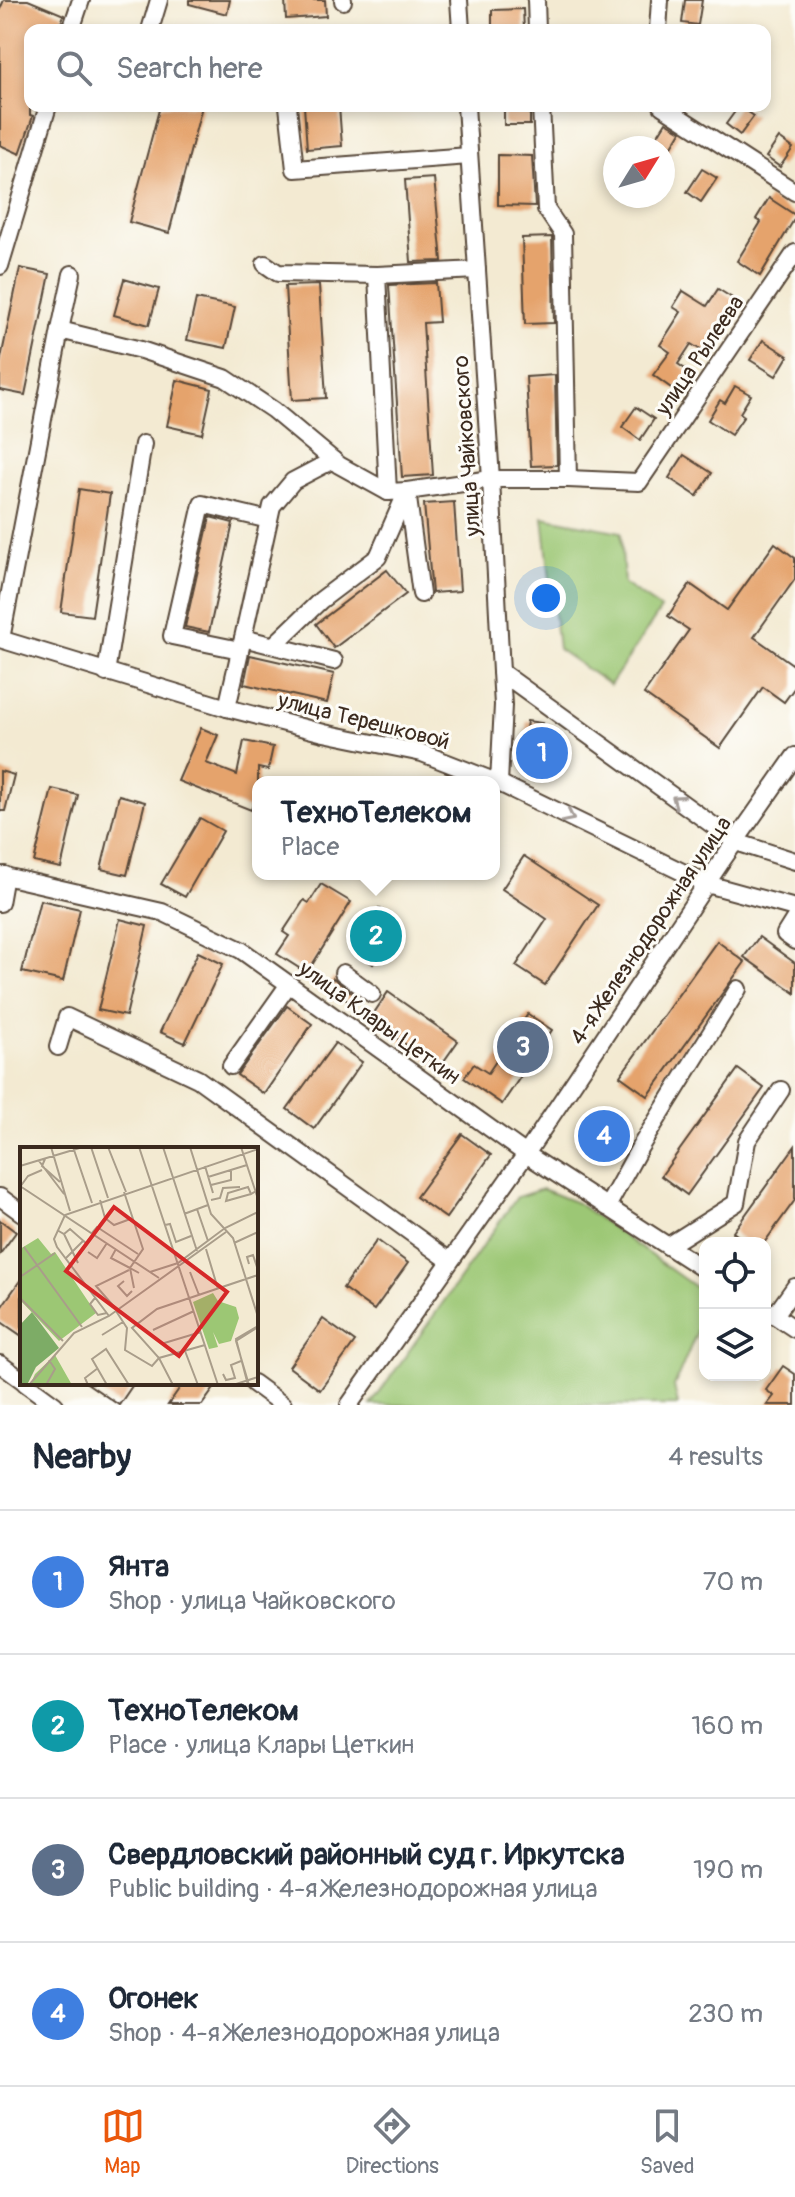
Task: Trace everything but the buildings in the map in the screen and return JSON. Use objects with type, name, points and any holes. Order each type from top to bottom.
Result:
[{"type":"street","points":[[73,24],[81,0]]},
{"type":"street","points":[[152,24],[159,0]]},
{"type":"street","points":[[459,0],[461,24]]},
{"type":"street","points":[[536,0],[537,24]]},
{"type":"street","points":[[658,24],[660,0]]},
{"type":"street","points":[[1,261],[46,112]]},
{"type":"street","points":[[289,112],[295,169],[469,156]]},
{"type":"street","name":"улица Чайковского","points":[[466,112],[503,705],[499,776]]},
{"type":"street","points":[[60,330],[141,350],[225,378],[273,410],[333,460],[388,492],[491,479],[568,479],[563,234],[546,209],[541,112]]},
{"type":"street","points":[[671,112],[795,192]]},
{"type":"street","name":"улица Рылеева","points":[[568,479],[639,482],[795,253]]},
{"type":"street","points":[[265,264],[278,273],[377,275],[477,270]]},
{"type":"street","points":[[1,639],[72,274]]},
{"type":"street","points":[[377,275],[388,492]]},
{"type":"street","points":[[106,673],[143,444]]},
{"type":"street","points":[[227,708],[272,506],[293,481],[333,460]]},
{"type":"street","points":[[407,491],[421,594]]},
{"type":"street","points":[[274,645],[321,600],[378,557],[407,491]]},
{"type":"street","points":[[269,520],[202,504],[172,636],[274,645],[334,661]]},
{"type":"street","name":"улица Терешковой","points":[[1,639],[227,708],[324,733],[422,753],[481,776]]},
{"type":"street","points":[[501,672],[736,842],[795,861]]},
{"type":"street","name":"4-я Железнодорожная улица","points":[[349,1405],[526,1154],[795,756]]},
{"type":"street","name":"улица Терешковой","points":[[500,783],[707,884],[795,908]]},
{"type":"street","points":[[0,903],[2,875]]},
{"type":"street","name":"улица Клары Цеткин","points":[[2,875],[162,912],[241,950],[526,1154],[699,1266]]},
{"type":"street","points":[[795,918],[785,934],[795,941]]},
{"type":"street","points":[[343,973],[372,994]]},
{"type":"street","points":[[231,1066],[289,984]]},
{"type":"street","points":[[607,1207],[640,1147],[738,989]]},
{"type":"street","points":[[58,1047],[67,1017],[198,1079],[450,1261]]},
{"type":"street","points":[[668,1246],[736,1203],[747,1141],[781,1090]]},
{"type":"street","points":[[0,1197],[20,1212]]},
{"type":"street","points":[[771,1311],[795,1287]]},
{"type":"street","points":[[771,1313],[795,1329]]},
{"type":"street","points":[[0,1364],[20,1379]]},
{"type":"street","points":[[28,1385],[55,1405]]},
{"type":"street","points":[[256,1385],[283,1405]]},
{"type":"green space","points":[[543,517],[621,532],[624,584],[661,609],[610,685],[558,649]]},
{"type":"green space","points":[[542,1189],[577,1203],[699,1290],[699,1327],[674,1386],[678,1405],[371,1405],[517,1197]]},
{"type":"place","name":"Янта","points":[[542,753]]},
{"type":"place","name":"ТехноТелеком","points":[[376,936]]},
{"type":"place","name":"Свердловский районный суд г. Иркутска","points":[[523,1047]]},
{"type":"place","name":"Огонек","points":[[604,1136]]}]
